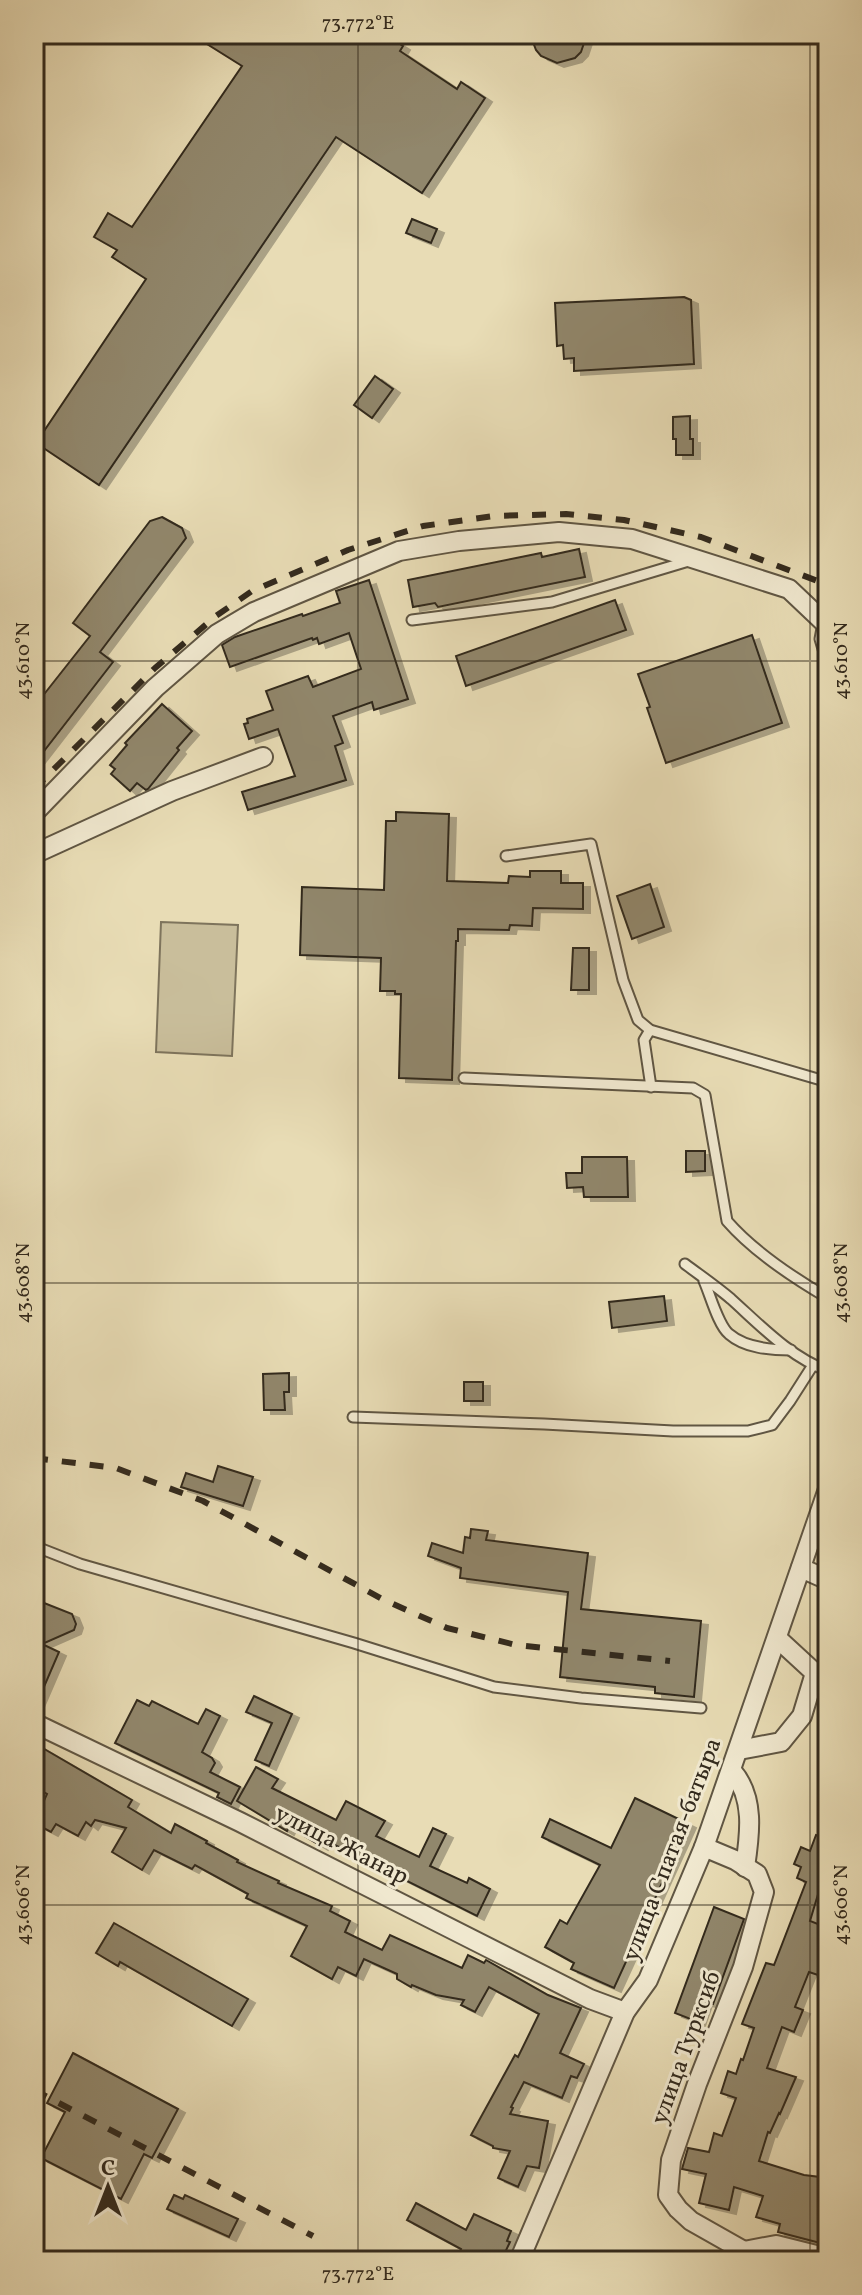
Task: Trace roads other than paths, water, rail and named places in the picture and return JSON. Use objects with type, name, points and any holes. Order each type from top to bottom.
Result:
[{"type":"street","points":[[34,813],[155,688],[217,634],[254,612],[399,551],[459,541],[559,532],[632,539],[789,589],[826,625]]},
{"type":"street","points":[[34,854],[172,791],[263,757]]},
{"type":"street","name":"улица Спатая-батыра","points":[[519,2261],[625,2012],[648,1980],[704,1847],[828,1489]]},
{"type":"street","points":[[801,1568],[828,1580]]},
{"type":"street","points":[[739,1750],[781,1742],[802,1716],[815,1673],[777,1638]]},
{"type":"street","name":"улица Жанар","points":[[34,1723],[240,1822],[590,1999],[625,2012]]},
{"type":"street","points":[[704,1847],[745,1867],[750,1819],[747,1796],[742,1782],[732,1771]]},
{"type":"street","name":"улица Турксиб","points":[[744,2256],[691,2221],[668,2195],[671,2160],[743,1967],[764,1892],[757,1874],[745,1867]]},
{"type":"street","points":[[744,2256],[776,2245],[828,2258]]},
{"type":"lane","points":[[412,620],[552,602],[695,559]]},
{"type":"lane","points":[[826,625],[820,639],[828,666]]},
{"type":"lane","points":[[506,856],[591,844],[623,980],[638,1020],[650,1030],[828,1082]]},
{"type":"lane","points":[[650,1030],[644,1040],[651,1087]]},
{"type":"lane","points":[[464,1078],[693,1088],[705,1095],[727,1221],[740,1237],[828,1298]]},
{"type":"lane","points":[[685,1264],[791,1350],[828,1371]]},
{"type":"lane","points":[[703,1278],[727,1333],[770,1350],[791,1350]]},
{"type":"lane","points":[[353,1417],[673,1431],[748,1431],[772,1425],[813,1365]]},
{"type":"lane","points":[[34,1546],[80,1564],[494,1687],[701,1708]]},
{"type":"railway","points":[[34,789],[155,668],[216,616],[252,591],[348,550],[423,526],[494,516],[566,514],[624,520],[701,537],[823,583]]},
{"type":"railway","points":[[34,1458],[116,1468],[203,1501],[382,1599],[447,1628],[516,1645],[670,1661]]},
{"type":"railway","points":[[34,2090],[313,2236]]}]
